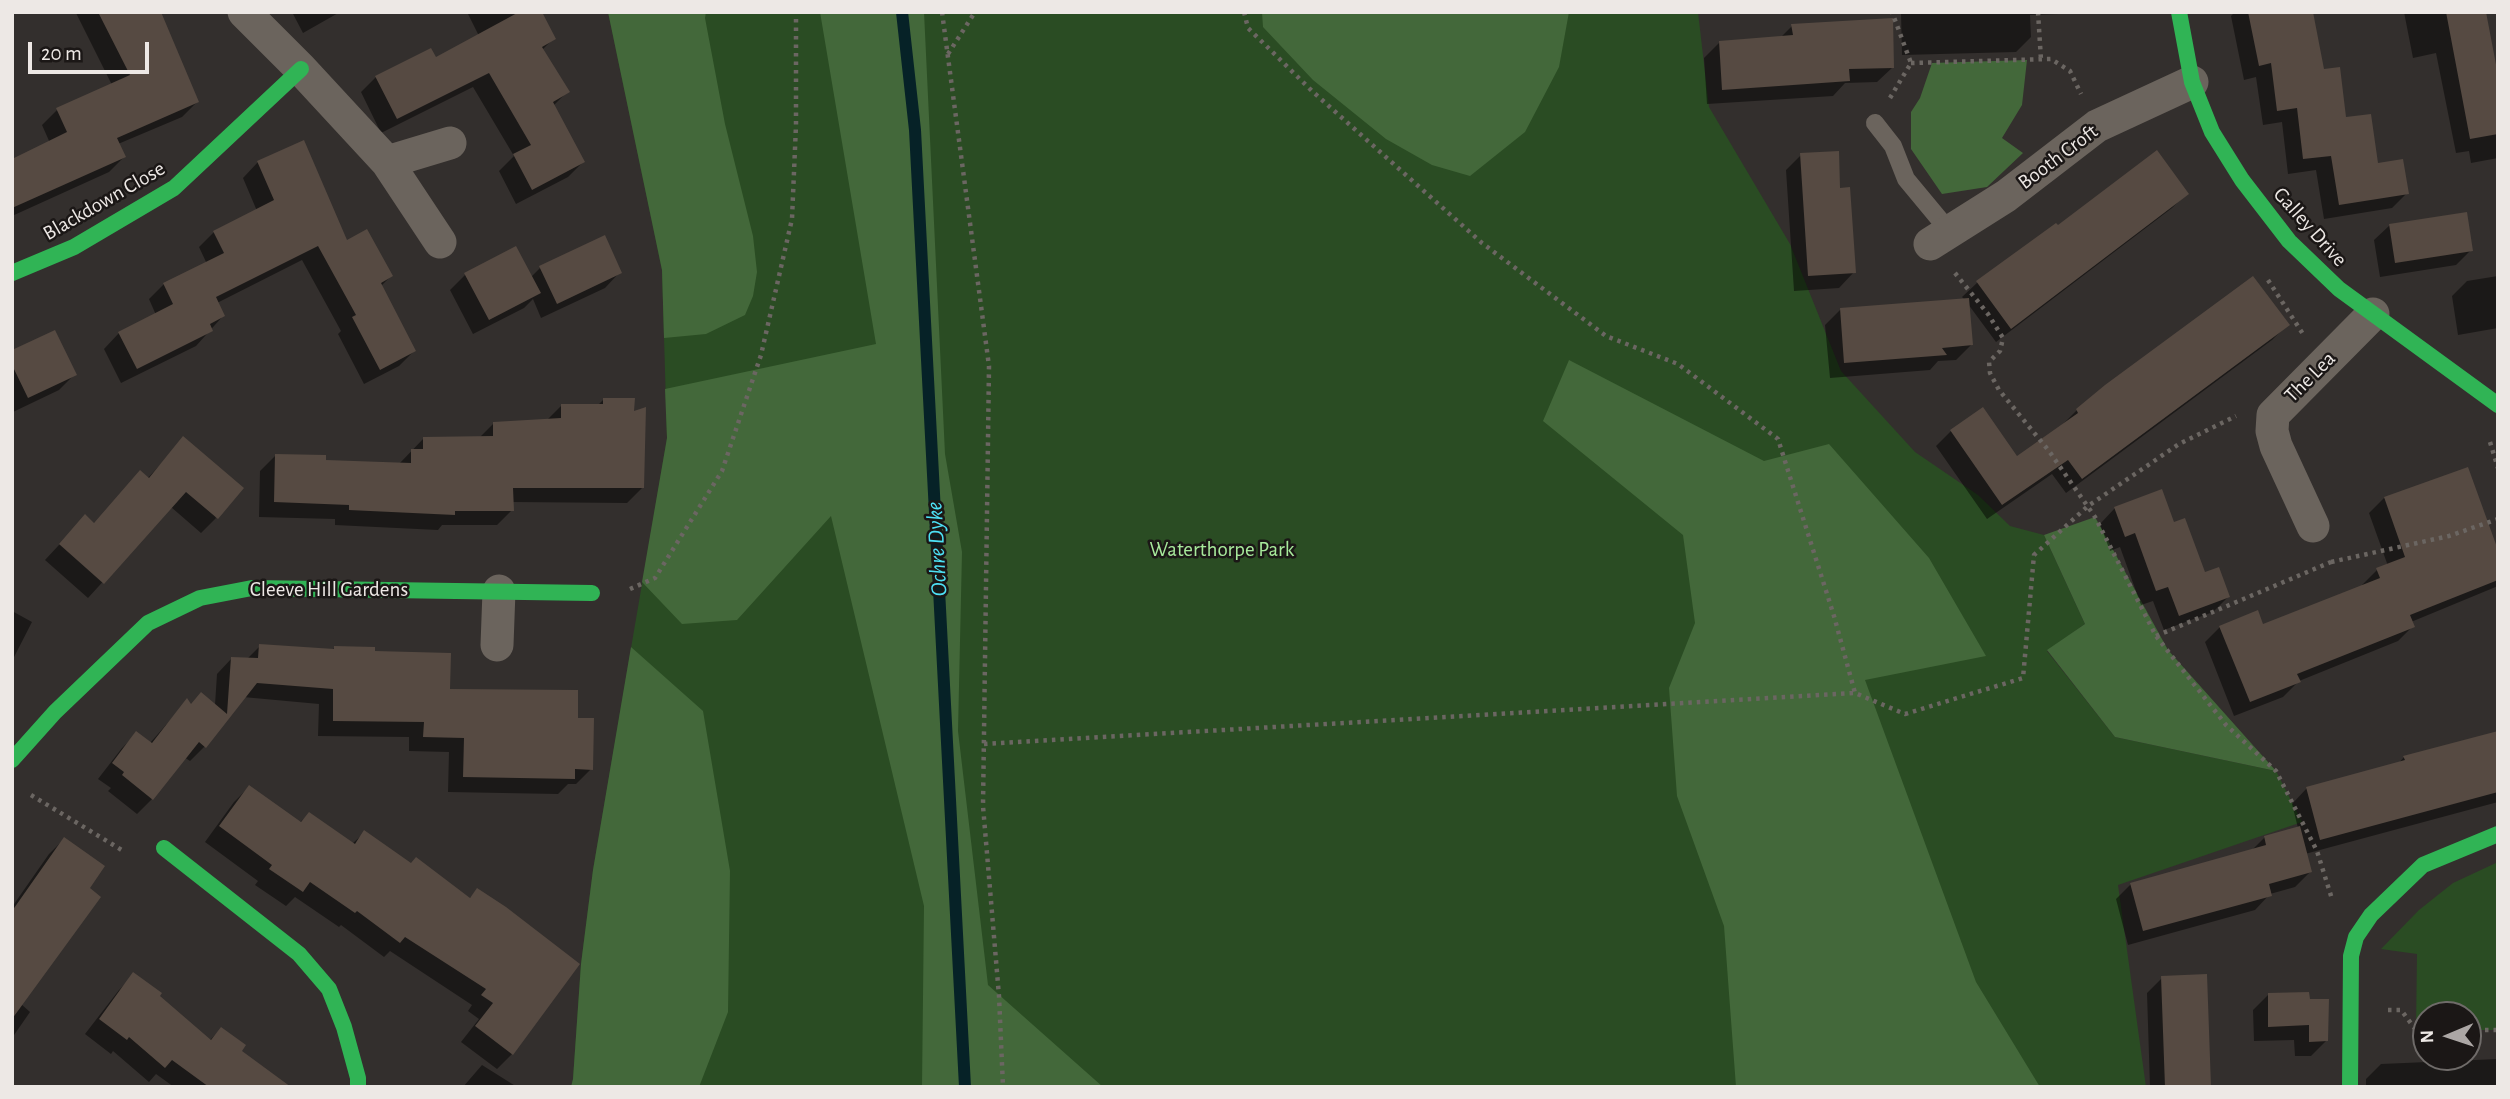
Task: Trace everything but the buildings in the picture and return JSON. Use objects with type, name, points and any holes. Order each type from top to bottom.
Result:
[{"type":"street","points":[[244,12],[387,162],[440,242]]},
{"type":"street","name":"Galley Drive","points":[[2179,12],[2192,82],[2212,132],[2242,180],[2289,241],[2339,289],[2498,405]]},
{"type":"street","name":"Blackdown Close","points":[[12,273],[74,247],[174,188],[301,69]]},
{"type":"street","name":"Booth Croft","points":[[1940,238],[2006,195],[2096,126],[2192,82]]},
{"type":"street","points":[[387,162],[450,143]]},
{"type":"street","name":"The Lea","points":[[2313,526],[2276,446],[2272,431],[2273,415],[2373,314]]},
{"type":"street","name":"Cleeve Hill Gardens","points":[[12,760],[55,712],[148,623],[200,598],[252,588],[592,593]]},
{"type":"street","points":[[498,645],[499,591]]},
{"type":"street","points":[[2350,1087],[2351,956],[2356,937],[2371,915],[2423,866],[2498,834]]},
{"type":"street","points":[[164,848],[299,954],[329,989],[344,1027],[358,1087]]},
{"type":"lane","points":[[1875,122],[1893,146],[1906,179],[1940,238]]},
{"type":"path","points":[[592,593],[618,595],[655,578],[722,471],[761,355],[792,219],[796,125],[796,12]]},
{"type":"path","points":[[942,12],[989,366],[983,806],[999,996],[1003,1087]]},
{"type":"path","points":[[948,55],[975,12]]},
{"type":"path","points":[[1244,12],[1248,28],[1303,82],[1482,243],[1606,336],[1678,364],[1778,439],[1834,616],[1855,693]]},
{"type":"path","points":[[1892,12],[1911,63]]},
{"type":"path","points":[[2038,12],[2040,60]]},
{"type":"path","points":[[1911,63],[2051,59],[2070,71],[2096,126]]},
{"type":"path","points":[[1875,122],[1911,63]]},
{"type":"path","points":[[1940,238],[2003,338],[2000,351],[1989,362],[1990,373],[1999,390],[2049,451],[2088,506],[2156,636],[2226,725],[2276,771],[2317,851],[2351,956]]},
{"type":"path","points":[[985,744],[1855,693],[1905,714],[2023,678],[2034,555],[2088,506],[2179,444],[2242,413],[2273,415]]},
{"type":"path","points":[[2156,636],[2331,562],[2449,536],[2498,519]]},
{"type":"path","points":[[2313,526],[2331,562]]},
{"type":"path","points":[[24,791],[152,869],[164,848]]},
{"type":"green space","name":"Waterthorpe Park","points":[[608,12],[1698,12],[1709,107],[1790,244],[1841,371],[1915,452],[1978,495],[2010,526],[2044,535],[2085,624],[2047,651],[2115,737],[2276,771],[2302,822],[2118,885],[2146,1087],[571,1087],[581,964],[593,870],[667,438],[662,270]]},
{"type":"green space","points":[[608,12],[706,12],[725,124],[753,236],[757,272],[753,296],[745,315],[706,334],[664,338],[662,270]]},
{"type":"green space","points":[[820,12],[924,12],[945,454],[962,552],[958,731],[988,985],[1103,1087],[922,1087],[924,906],[831,516],[737,620],[682,624],[642,582],[667,438],[665,389],[876,344]]},
{"type":"green space","points":[[1262,12],[1569,12],[1559,67],[1525,132],[1470,176],[1432,165],[1386,139],[1313,80],[1263,27]]},
{"type":"green space","points":[[2027,60],[2022,105],[2002,138],[2023,153],[1987,187],[1942,194],[1911,149],[1911,112],[1920,98],[1932,63]]},
{"type":"green space","points":[[1569,360],[1764,461],[1829,444],[1929,558],[1986,656],[1865,680],[1976,982],[2040,1087],[1736,1087],[1724,926],[1677,796],[1669,688],[1695,623],[1683,535],[1543,421]]},
{"type":"green space","points":[[2095,517],[2168,650],[2276,771],[2115,737],[2047,650],[2085,624],[2044,535]]},
{"type":"green space","points":[[631,647],[703,711],[730,871],[728,1012],[699,1087],[571,1087],[581,964],[593,870]]},
{"type":"green space","points":[[2498,862],[2498,1030],[2482,1030],[2482,1001],[2416,1001],[2417,954],[2381,949],[2419,910],[2453,883]]},
{"type":"waterway","name":"Ochre Dyke","points":[[902,12],[915,130],[965,1087]]},
{"type":"traffic: fast","points":[[2179,12],[2192,82],[2212,132],[2242,180],[2289,241],[2339,289],[2498,405]]},
{"type":"traffic: fast","points":[[12,273],[74,247],[174,188],[301,69]]},
{"type":"traffic: fast","points":[[12,760],[55,712],[148,623],[200,598],[252,588],[592,593]]},
{"type":"traffic: fast","points":[[2350,1087],[2351,956],[2356,937],[2371,915],[2423,865],[2498,834]]},
{"type":"traffic: fast","points":[[164,848],[299,954],[329,989],[344,1027],[358,1087]]}]
